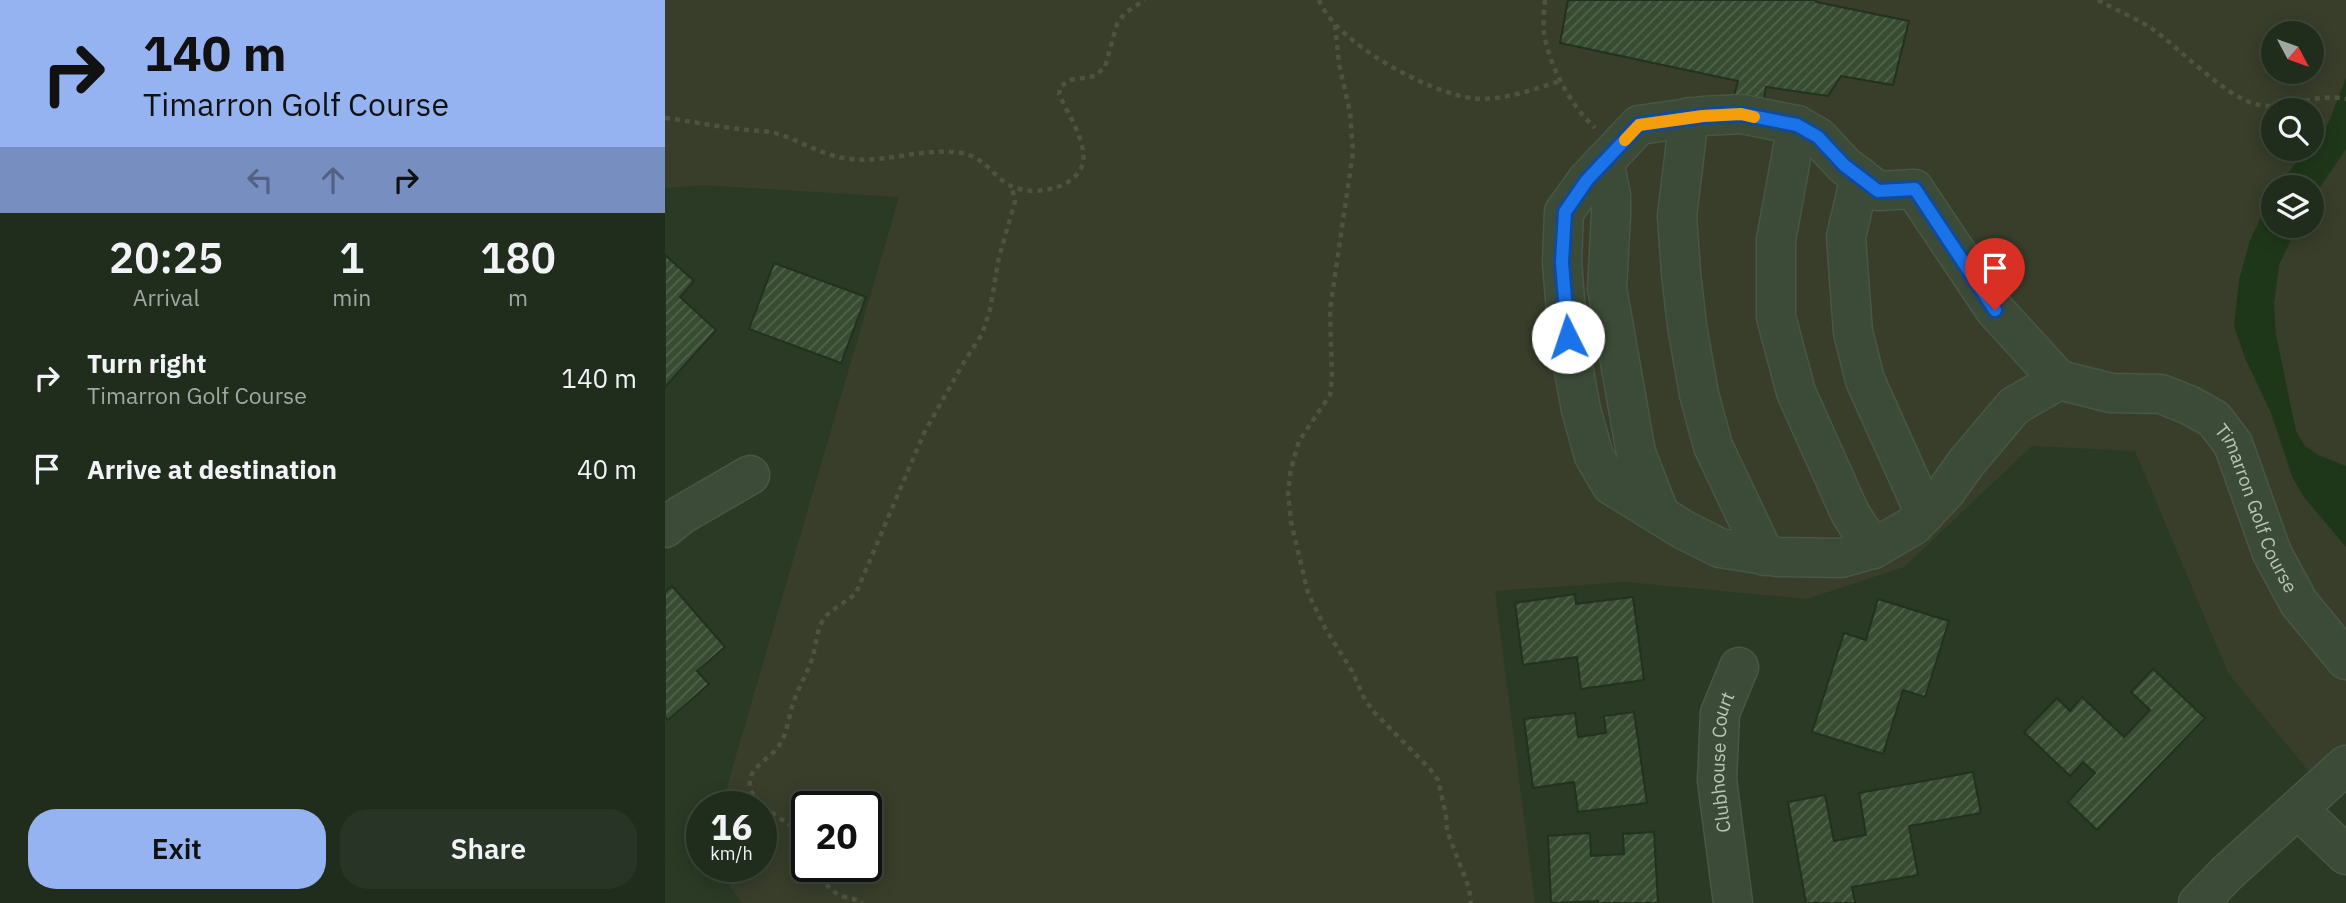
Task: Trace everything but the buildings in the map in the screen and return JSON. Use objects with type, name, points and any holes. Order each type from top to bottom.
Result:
[{"type":"street","points":[[1741,114],[1797,125],[1818,137],[1844,165],[1878,191],[1915,189],[1995,310],[2059,380],[2014,406],[1925,514],[1900,534],[1873,549],[1842,558],[1765,556],[1720,548],[1611,485],[1594,456],[1581,410],[1568,337],[1562,262],[1565,212],[1587,180],[1639,125],[1689,117],[1741,114]]},
{"type":"street","points":[[1689,117],[1677,216],[1687,326],[1699,394],[1713,446],[1765,556]]},
{"type":"street","points":[[1797,125],[1776,240],[1776,317],[1796,392],[1850,513],[1873,549]]},
{"type":"street","points":[[1860,177],[1846,237],[1853,332],[1865,380],[1925,514]]},
{"type":"street","name":"Timarron Golf Course","points":[[2059,380],[2111,393],[2161,394],[2214,419],[2233,444],[2272,553],[2299,603],[2346,660]]},
{"type":"street","points":[[665,528],[681,515],[750,475]]},
{"type":"street","name":"Clubhouse Court","points":[[1733,903],[1717,780],[1720,713],[1739,667]]},
{"type":"street","points":[[2198,903],[2227,873],[2346,765]]},
{"type":"street","points":[[2298,809],[2346,855]]},
{"type":"path","points":[[665,118],[779,134],[832,157],[855,159],[931,152],[962,153],[977,157],[1012,187],[1055,188],[1065,185],[1079,173],[1083,163],[1083,150],[1059,94],[1061,86],[1070,80],[1095,76],[1105,67],[1117,24],[1125,13],[1145,0]]},
{"type":"path","points":[[1319,0],[1335,24],[1370,54],[1414,78],[1456,94],[1472,98],[1493,97],[1561,81]]},
{"type":"path","points":[[1545,0],[1544,32],[1561,81],[1610,155]]},
{"type":"path","points":[[2098,0],[2150,28],[2236,96],[2257,104],[2276,106],[2334,96],[2346,99]]},
{"type":"path","points":[[1335,24],[1339,64],[1350,112],[1353,152],[1329,310],[1332,378],[1329,395],[1299,441],[1291,469],[1288,492],[1291,522],[1308,593],[1363,696],[1373,711],[1438,780],[1447,831],[1469,888],[1471,903]]},
{"type":"path","points":[[791,824],[755,797],[750,779],[754,769],[777,749],[785,736],[794,699],[811,661],[820,626],[827,614],[856,593],[924,433],[982,334],[991,310],[999,257],[1014,202],[1012,187]]},
{"type":"path","points":[[826,882],[841,896],[858,899],[862,903]]},
{"type":"shaded area","points":[[665,0],[2346,0],[2346,745],[2310,773],[2228,673],[2135,451],[2032,446],[1904,567],[1807,599],[1626,582],[1495,591],[1535,903],[742,903],[727,882],[777,882],[777,791],[726,791],[899,197],[702,185],[665,188]]},
{"type":"shaded area","points":[[2346,78],[2346,149],[2324,181],[2324,175],[2286,175],[2298,161],[2324,161],[2324,129]]},
{"type":"shaded area","points":[[2261,218],[2261,238],[2291,238],[2279,265],[2274,304],[2276,335],[2296,431],[2305,446],[2318,455],[2346,466],[2346,547],[2303,496],[2292,476],[2271,413],[2245,358],[2234,326],[2239,280],[2250,240]]},
{"type":"slow traffic","points":[[1625,140],[1639,125],[1703,116],[1741,114],[1754,117]]},
{"type":"route","points":[[1568,337],[1562,262],[1565,212],[1587,180],[1639,125],[1703,116],[1741,114],[1797,125],[1818,137],[1844,165],[1878,191],[1915,189],[1995,310]]}]
